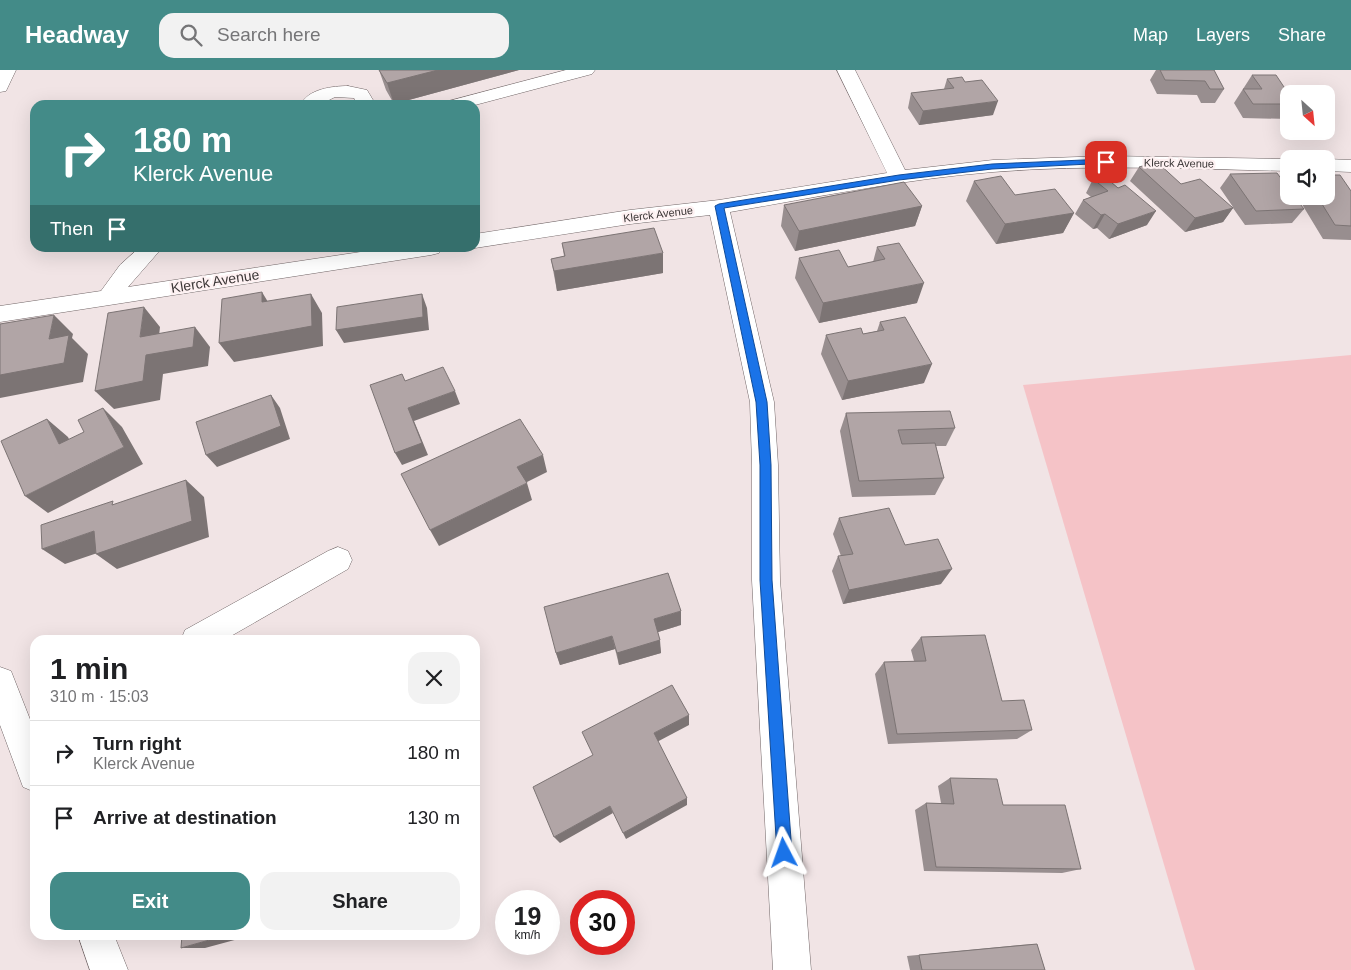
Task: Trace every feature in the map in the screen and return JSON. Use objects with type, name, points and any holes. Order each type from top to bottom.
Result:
[{"type":"street","points":[[0,87],[7,70]]},
{"type":"street","points":[[474,100],[586,70]]},
{"type":"street","points":[[846,70],[899,177]]},
{"type":"street","points":[[314,100],[321,95],[348,91],[362,94],[365,100]]},
{"type":"street","name":"Klerck Avenue","points":[[480,240],[630,217],[719,206],[899,177],[992,166],[1106,162],[1280,165]]},
{"type":"street","points":[[1335,166],[1351,166]]},
{"type":"street","points":[[719,206],[762,402],[765,465],[766,580],[792,970]]},
{"type":"street","points":[[108,297],[128,270],[147,252]]},
{"type":"street","name":"Klerck Avenue","points":[[0,314],[108,297],[308,257],[376,252]]},
{"type":"street","points":[[205,635],[338,560]]},
{"type":"street","points":[[0,682],[28,734]]},
{"type":"street","points":[[98,940],[109,970]]},
{"type":"shaded area","points":[[1351,355],[1351,970],[1195,970],[1023,385]]},
{"type":"building","points":[[379,70],[438,70],[387,83]]},
{"type":"building","points":[[1160,70],[1214,70],[1224,89],[1210,89],[1205,81],[1165,80]]},
{"type":"building","points":[[1252,75],[1276,75],[1283,85],[1280,85],[1280,104],[1253,104],[1243,89],[1262,89]]},
{"type":"building","points":[[962,77],[965,82],[982,80],[998,101],[923,111],[911,93],[954,88],[947,79]]},
{"type":"building","points":[[1157,162],[1181,184],[1200,179],[1233,208],[1195,218],[1139,167]]},
{"type":"building","points":[[1277,173],[1280,177],[1280,205],[1301,205],[1304,209],[1256,211],[1230,174]]},
{"type":"building","points":[[1335,175],[1340,175],[1351,191],[1351,226],[1335,225],[1323,205],[1335,205]]},
{"type":"building","points":[[1001,176],[1015,195],[1055,189],[1074,213],[1005,224],[974,181]]},
{"type":"building","points":[[1104,176],[1118,188],[1125,185],[1156,211],[1118,224],[1105,214],[1101,215],[1083,200],[1108,191],[1093,179]]},
{"type":"building","points":[[904,182],[922,206],[799,231],[784,205]]},
{"type":"building","points":[[654,228],[663,253],[554,271],[551,259],[565,256],[562,243]]},
{"type":"building","points":[[899,243],[924,283],[823,303],[799,258],[839,250],[848,267],[885,259],[877,247]]},
{"type":"building","points":[[262,292],[262,302],[311,294],[312,326],[219,343],[222,299]]},
{"type":"building","points":[[422,294],[423,317],[336,330],[337,307]]},
{"type":"building","points":[[144,307],[140,337],[195,327],[193,347],[146,355],[143,381],[95,391],[108,313]]},
{"type":"building","points":[[54,315],[49,339],[69,335],[64,363],[0,375],[0,324]]},
{"type":"building","points":[[905,317],[932,364],[848,381],[826,335],[861,328],[863,334],[884,330],[880,322]]},
{"type":"building","points":[[443,367],[455,391],[408,408],[422,443],[395,453],[370,385],[402,374],[405,381]]},
{"type":"building","points":[[271,395],[281,426],[206,455],[196,422]]},
{"type":"building","points":[[103,408],[124,447],[25,496],[1,441],[47,419],[59,444],[84,432],[78,420]]},
{"type":"building","points":[[950,411],[955,428],[898,430],[902,444],[935,443],[944,478],[859,481],[846,413]]},
{"type":"building","points":[[520,419],[543,455],[517,467],[527,483],[430,530],[401,474]]},
{"type":"building","points":[[186,480],[192,521],[96,554],[94,531],[42,549],[41,525],[113,501],[112,505]]},
{"type":"building","points":[[889,508],[905,545],[938,539],[952,569],[849,590],[838,556],[853,554],[839,518]]},
{"type":"building","points":[[668,573],[681,611],[654,619],[660,640],[617,653],[612,636],[556,653],[544,607]]},
{"type":"building","points":[[985,635],[1002,701],[1024,700],[1032,730],[897,734],[884,662],[926,661],[921,637]]},
{"type":"building","points":[[672,685],[689,715],[654,733],[687,798],[623,833],[610,806],[554,837],[533,787],[593,755],[582,732]]},
{"type":"building","points":[[950,778],[997,779],[1003,805],[1065,805],[1081,869],[936,867],[926,803],[954,804]]},
{"type":"building","points":[[182,940],[209,940],[181,948]]},
{"type":"building","points":[[1037,944],[1045,970],[922,970],[919,955]]},
{"type":"route","points":[[784,853],[766,580],[765,465],[762,402],[719,206],[899,177],[992,166],[1106,162]]}]
